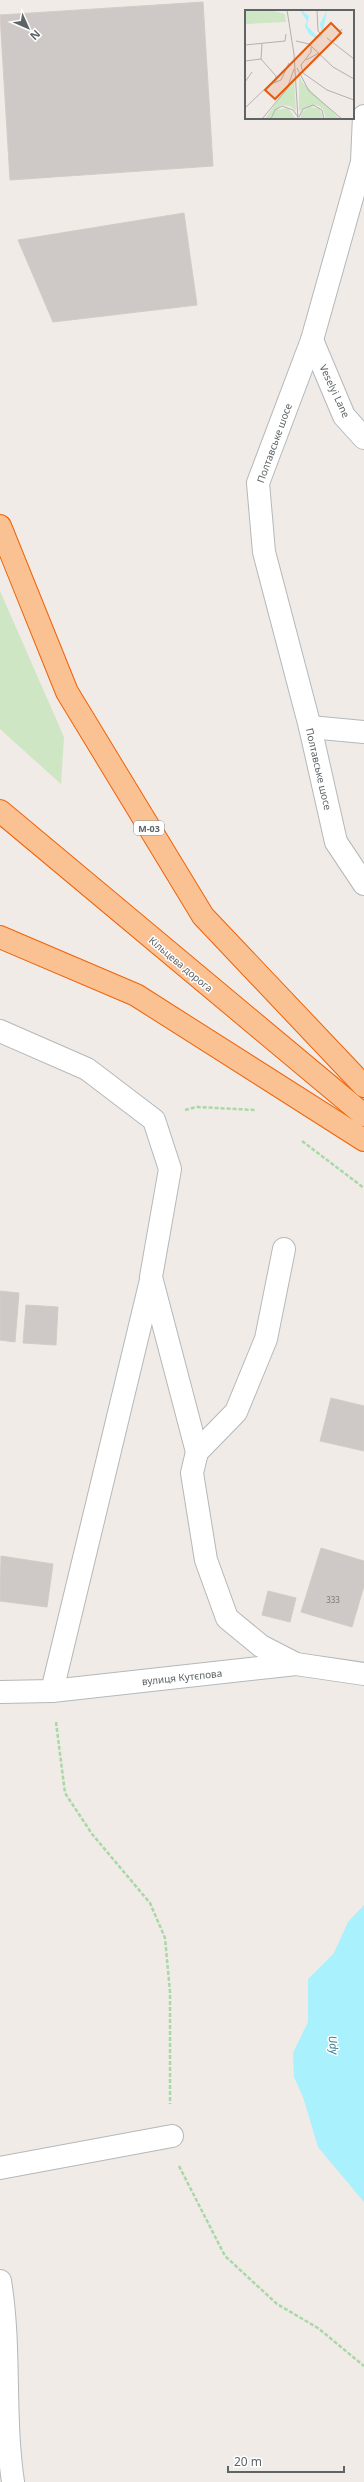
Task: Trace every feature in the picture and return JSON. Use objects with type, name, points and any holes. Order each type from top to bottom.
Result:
[{"type":"highway","name":"М-03","points":[[0,526],[67,692],[203,916],[364,1086]]},
{"type":"highway","name":"Кільцева дорога","points":[[0,811],[364,1115]]},
{"type":"highway","points":[[0,937],[136,995],[364,1140]]},
{"type":"street","name":"Полтавське шосе","points":[[364,116],[362,162],[312,340],[258,483],[264,552],[310,727],[336,842],[364,884]]},
{"type":"street","name":"Veselyi Lane","points":[[312,340],[344,416],[364,438]]},
{"type":"street","points":[[310,727],[364,732]]},
{"type":"street","points":[[0,1031],[87,1069],[154,1120],[170,1169],[151,1277],[52,1692]]},
{"type":"street","points":[[197,1452],[236,1412],[266,1339],[284,1250]]},
{"type":"street","points":[[151,1277],[197,1452],[192,1474],[206,1560],[227,1618],[261,1646],[296,1664]]},
{"type":"street","name":"вулиця Кутєпова","points":[[0,1692],[52,1692],[296,1664],[364,1674]]},
{"type":"street","points":[[0,2168],[172,2136]]},
{"type":"street","points":[[0,2281],[6,2316],[8,2446],[13,2482]]},
{"type":"path","points":[[154,1120],[197,1107],[262,1110]]},
{"type":"path","points":[[298,1138],[364,1188]]},
{"type":"path","points":[[52,1692],[65,1793],[92,1834],[150,1902],[165,1938],[170,1992],[170,2090]]},
{"type":"path","points":[[172,2136],[178,2165],[225,2256],[277,2304],[318,2328],[364,2366]]},
{"type":"green space","points":[[0,591],[64,737],[61,784],[0,729]]},
{"type":"water","name":"Udy","points":[[364,1905],[364,2202],[318,2147],[303,2097],[294,2077],[293,2053],[308,2022],[308,1979],[334,1953],[348,1922]]},
{"type":"building","points":[[203,2],[213,166],[10,180],[0,15]]},
{"type":"building","points":[[184,213],[197,305],[53,322],[18,240]]},
{"type":"building","points":[[0,1291],[19,1293],[15,1342],[0,1340]]},
{"type":"building","points":[[26,1305],[58,1307],[56,1345],[23,1343]]},
{"type":"building","points":[[331,1398],[364,1406],[364,1451],[320,1441]]},
{"type":"building","points":[[321,1548],[364,1561],[364,1586],[352,1627],[301,1612]]},
{"type":"building","points":[[1,1556],[53,1564],[47,1607],[0,1601]]},
{"type":"building","points":[[268,1591],[296,1598],[290,1622],[262,1615]]}]
